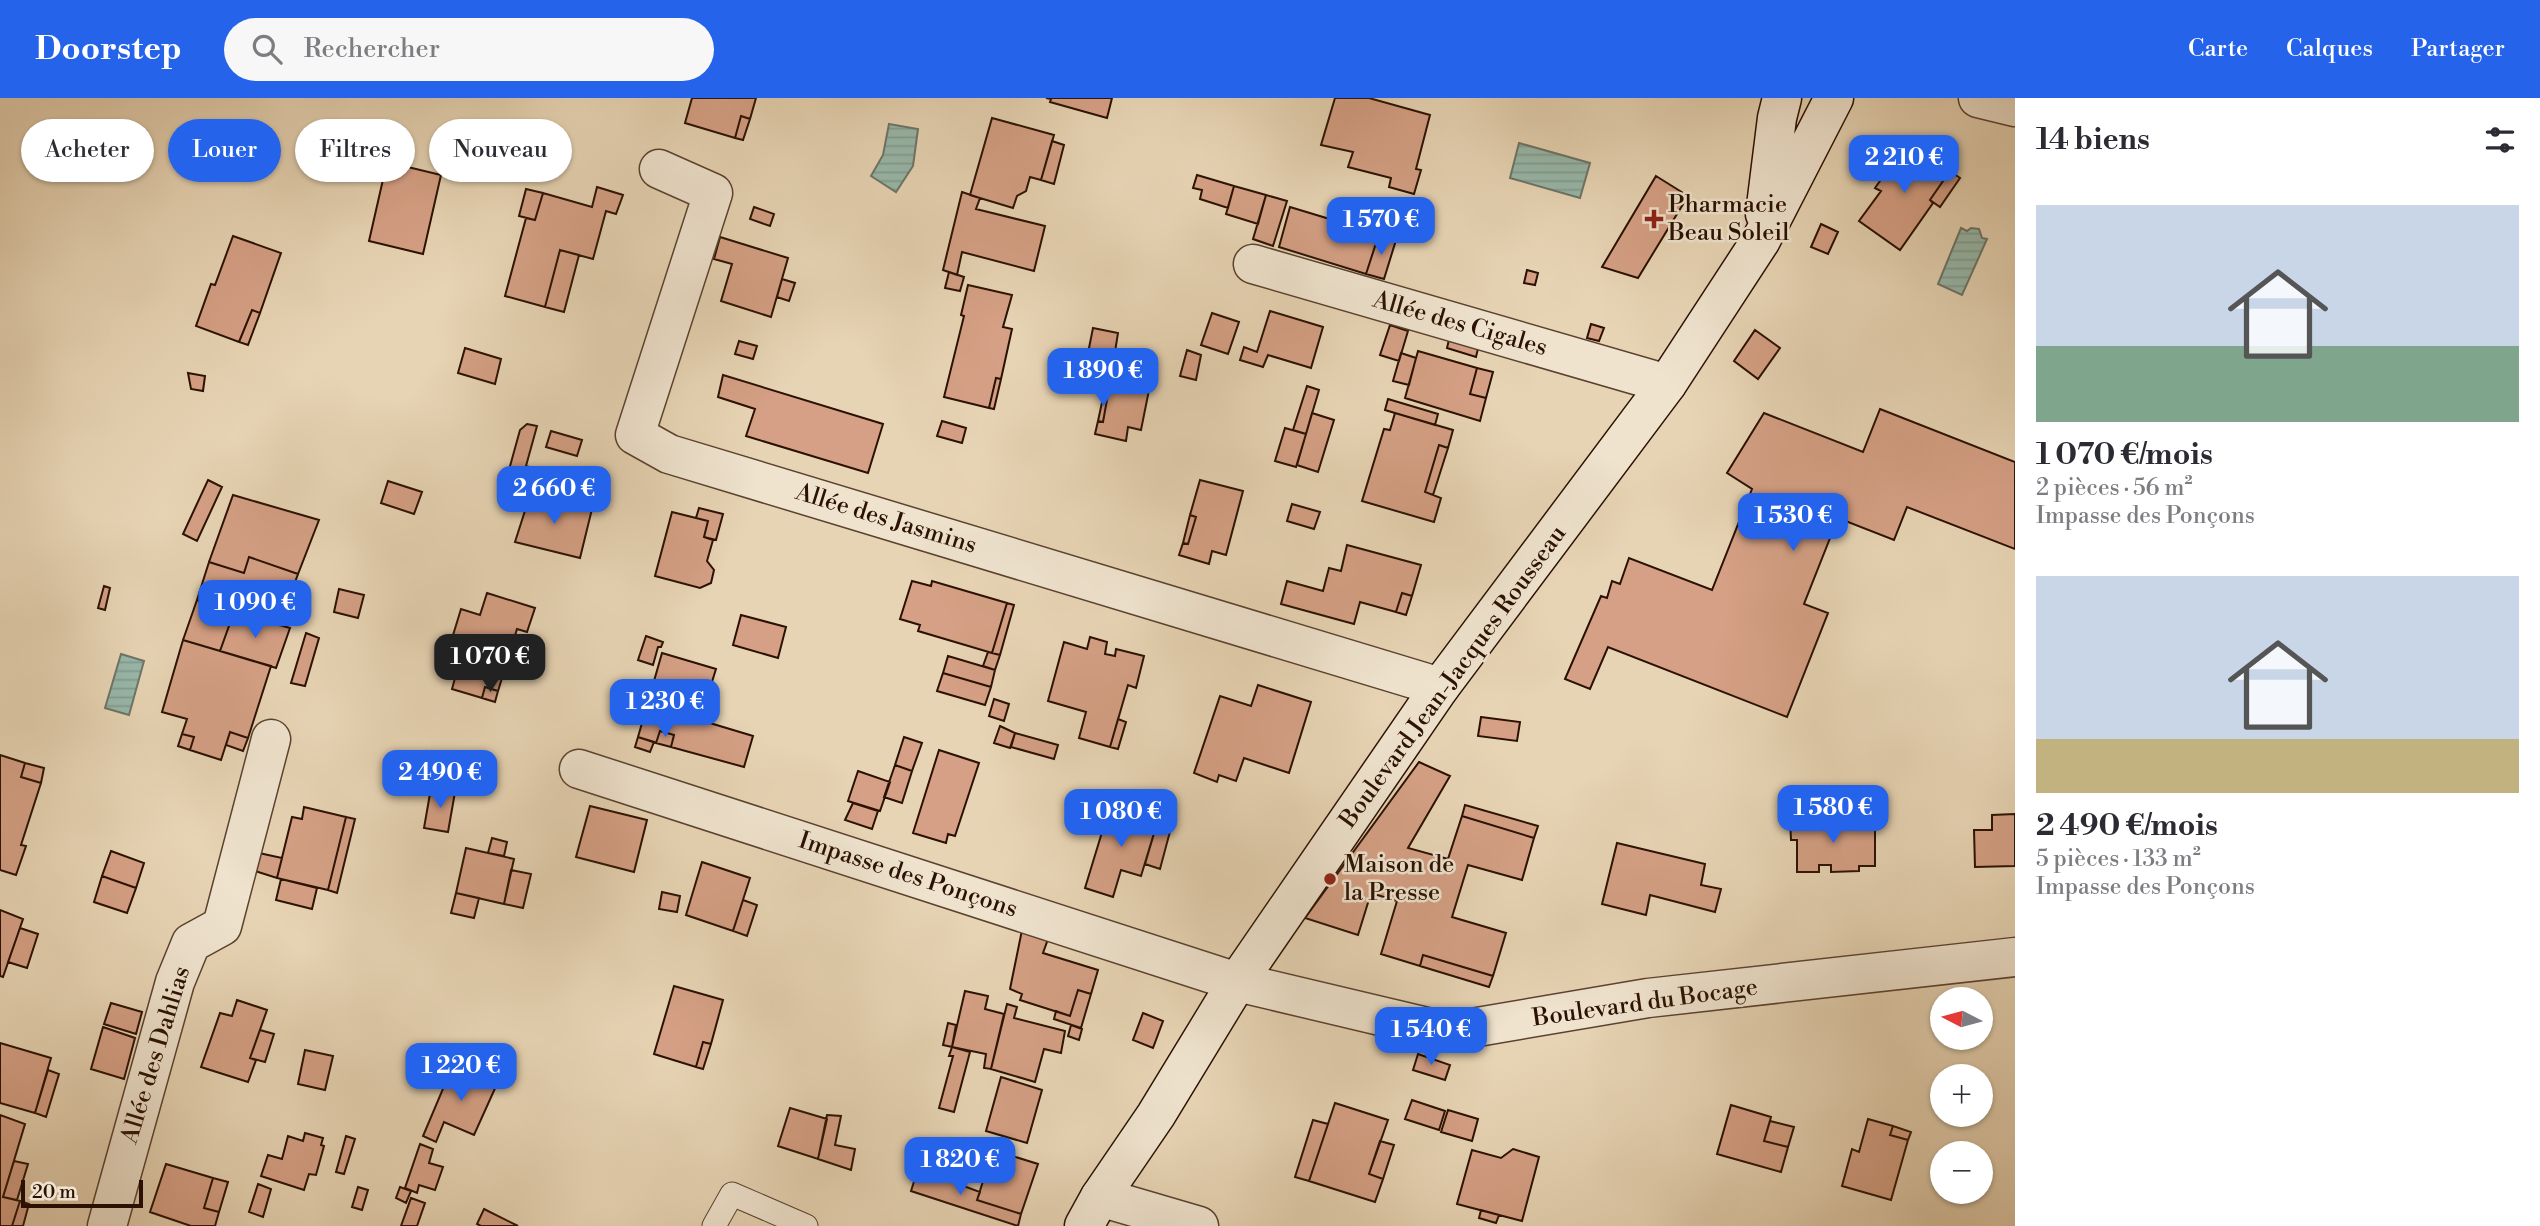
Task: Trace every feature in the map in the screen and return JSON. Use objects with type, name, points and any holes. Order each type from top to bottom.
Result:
[{"type":"street","name":"Boulevard Jean-Jacques Rousseau","points":[[1762,240],[1777,118],[1782,98]]},
{"type":"street","points":[[1978,98],[2015,107]]},
{"type":"street","name":"Boulevard Jean-Jacques Rousseau","points":[[1092,1212],[1156,1115],[1237,982],[1440,687],[1667,384],[1762,240],[1835,99]]},
{"type":"street","name":"Allée des Jasmins","points":[[659,169],[713,193],[635,435],[669,454],[1440,687]]},
{"type":"street","name":"Allée des Cigales","points":[[1253,264],[1667,384]]},
{"type":"street","name":"Allée des Dahlias","points":[[107,1226],[175,982],[191,943],[222,926],[271,739]]},
{"type":"street","name":"Impasse des Ponçons","points":[[579,769],[1237,982]]},
{"type":"street","name":"Boulevard du Bocage","points":[[1237,982],[1448,1032],[1648,998],[2015,957]]},
{"type":"street","points":[[1092,1212],[1199,1226]]},
{"type":"lane","points":[[713,1226],[732,1194],[806,1226]]},
{"type":"shaded area","points":[[889,124],[918,129],[913,166],[896,192],[871,176],[883,155]]},
{"type":"shaded area","points":[[1519,143],[1590,163],[1580,198],[1510,178]]},
{"type":"shaded area","points":[[1961,228],[1967,231],[1971,228],[1979,229],[1982,238],[1987,239],[1962,295],[1938,284]]},
{"type":"shaded area","points":[[121,654],[144,661],[129,715],[105,708]]},
{"type":"building","points":[[692,98],[756,98],[750,119],[741,116],[735,138],[685,123]]},
{"type":"building","points":[[1046,98],[1112,98],[1107,118],[1050,102],[1051,99]]},
{"type":"building","points":[[1335,98],[1369,98],[1430,115],[1416,169],[1421,170],[1414,194],[1389,187],[1391,178],[1348,167],[1353,152],[1321,145]]},
{"type":"building","points":[[741,116],[750,119],[743,140],[735,138]]},
{"type":"building","points":[[992,118],[1054,135],[1041,180],[1030,177],[1026,191],[1017,196],[1013,208],[970,195]]},
{"type":"building","points":[[1052,141],[1064,145],[1054,184],[1041,180]]},
{"type":"building","points":[[1908,141],[1950,171],[1930,200],[1933,203],[1900,250],[1859,221],[1881,191],[1875,188]]},
{"type":"building","points":[[415,169],[429,172],[429,182],[439,182],[423,254],[369,241],[382,182],[415,182]]},
{"type":"building","points":[[1950,171],[1960,178],[1940,207],[1930,200]]},
{"type":"building","points":[[1197,175],[1234,186],[1228,208],[1200,199],[1202,190],[1193,188]]},
{"type":"building","points":[[1656,176],[1688,196],[1638,278],[1602,267]]},
{"type":"building","points":[[1234,186],[1266,195],[1258,224],[1226,214]]},
{"type":"building","points":[[597,187],[623,195],[616,214],[606,211],[593,259],[560,250],[545,307],[505,296],[526,218],[535,220],[543,193],[592,207]]},
{"type":"building","points":[[526,189],[543,193],[535,220],[519,216]]},
{"type":"building","points":[[962,192],[980,198],[976,209],[1045,226],[1034,271],[962,252],[957,275],[943,270]]},
{"type":"building","points":[[1266,195],[1287,201],[1273,246],[1253,239]]},
{"type":"building","points":[[754,207],[774,214],[770,226],[750,219]]},
{"type":"building","points":[[1290,207],[1379,234],[1366,274],[1279,247]]},
{"type":"building","points":[[1821,224],[1838,232],[1828,254],[1811,247]]},
{"type":"building","points":[[1379,234],[1396,240],[1384,279],[1366,274]]},
{"type":"building","points":[[233,236],[281,253],[260,313],[252,310],[239,342],[196,326]]},
{"type":"building","points":[[720,237],[788,258],[771,317],[721,301],[732,264],[714,259]]},
{"type":"building","points":[[560,250],[579,255],[564,312],[545,307]]},
{"type":"building","points":[[1527,270],[1538,273],[1535,285],[1524,283]]},
{"type":"building","points":[[949,272],[964,277],[960,291],[945,288]]},
{"type":"building","points":[[782,279],[795,283],[789,301],[777,297]]},
{"type":"building","points":[[968,285],[1012,295],[1003,327],[1012,329],[1001,379],[996,378],[989,408],[944,397],[964,316],[961,315]]},
{"type":"building","points":[[252,310],[260,313],[248,345],[239,342]]},
{"type":"building","points":[[1270,311],[1323,327],[1311,368],[1268,355],[1263,367],[1240,360],[1244,347],[1257,352]]},
{"type":"building","points":[[1212,313],[1239,322],[1228,354],[1201,345]]},
{"type":"building","points":[[1591,324],[1604,328],[1599,341],[1587,338]]},
{"type":"building","points":[[1390,325],[1408,331],[1399,361],[1380,355]]},
{"type":"building","points":[[1093,328],[1118,333],[1114,358],[1154,365],[1141,430],[1128,427],[1126,441],[1095,434],[1098,421],[1103,422],[1108,394],[1104,393],[1105,383],[1083,378]]},
{"type":"building","points":[[1755,330],[1780,348],[1758,379],[1734,361]]},
{"type":"building","points":[[1451,331],[1480,340],[1476,357],[1447,348]]},
{"type":"building","points":[[739,341],[757,346],[753,359],[735,354]]},
{"type":"building","points":[[465,348],[501,359],[495,384],[458,373]]},
{"type":"building","points":[[1187,350],[1201,355],[1196,380],[1180,376]]},
{"type":"building","points":[[1418,351],[1477,368],[1470,394],[1486,398],[1480,421],[1405,398]]},
{"type":"building","points":[[1401,353],[1416,358],[1409,385],[1393,381]]},
{"type":"building","points":[[1477,368],[1493,372],[1486,398],[1470,394]]},
{"type":"building","points":[[188,373],[205,376],[203,391],[191,389]]},
{"type":"building","points":[[723,375],[883,424],[868,473],[746,436],[755,409],[718,397]]},
{"type":"building","points":[[996,378],[1001,379],[994,409],[989,408]]},
{"type":"building","points":[[1307,386],[1319,390],[1306,434],[1293,430]]},
{"type":"building","points":[[1104,393],[1108,394],[1103,422],[1098,421]]},
{"type":"building","points":[[1388,399],[1438,414],[1435,425],[1385,410]]},
{"type":"building","points":[[1880,409],[2015,462],[2015,549],[1907,507],[1894,540],[1838,518],[1804,604],[1828,613],[1787,717],[1608,647],[1590,689],[1565,679],[1601,596],[1607,598],[1612,581],[1620,584],[1629,558],[1712,590],[1752,489],[1727,473],[1764,413],[1863,452]]},
{"type":"building","points":[[1312,413],[1334,420],[1318,472],[1297,465]]},
{"type":"building","points":[[1395,413],[1453,430],[1448,448],[1439,445],[1425,492],[1441,498],[1434,522],[1362,501],[1384,429],[1390,430]]},
{"type":"building","points":[[942,421],[966,428],[962,443],[937,436]]},
{"type":"building","points":[[527,424],[537,426],[526,466],[535,469],[522,506],[501,499],[520,430]]},
{"type":"building","points":[[1285,428],[1306,434],[1296,467],[1275,461]]},
{"type":"building","points":[[551,431],[582,440],[577,456],[546,447]]},
{"type":"building","points":[[1439,445],[1448,448],[1433,495],[1425,492]]},
{"type":"building","points":[[208,480],[222,487],[197,541],[183,534]]},
{"type":"building","points":[[1200,480],[1243,491],[1226,555],[1212,551],[1209,564],[1179,555],[1183,543],[1188,544],[1196,517],[1190,515]]},
{"type":"building","points":[[388,481],[422,492],[414,514],[381,503]]},
{"type":"building","points":[[233,495],[319,520],[298,574],[249,557],[244,573],[209,562]]},
{"type":"building","points":[[530,495],[592,509],[580,558],[515,542]]},
{"type":"building","points":[[1292,504],[1320,512],[1314,529],[1287,521]]},
{"type":"building","points":[[699,508],[723,514],[716,540],[704,537],[708,521],[696,518]]},
{"type":"building","points":[[672,512],[708,521],[704,537],[713,540],[707,561],[714,570],[711,583],[700,588],[655,576]]},
{"type":"building","points":[[1190,515],[1196,517],[1188,544],[1183,543]]},
{"type":"building","points":[[1347,545],[1421,565],[1412,596],[1402,593],[1396,612],[1360,602],[1354,624],[1281,604],[1287,581],[1323,591],[1329,568],[1341,571]]},
{"type":"building","points":[[249,557],[298,574],[279,625],[197,600],[209,562],[244,573]]},
{"type":"building","points":[[912,581],[931,586],[932,581],[1007,603],[992,653],[918,631],[920,625],[900,619]]},
{"type":"building","points":[[104,586],[110,588],[105,610],[98,608]]},
{"type":"building","points":[[339,589],[364,595],[358,618],[334,612]]},
{"type":"building","points":[[487,593],[535,608],[527,632],[517,629],[498,691],[485,687],[482,698],[452,689],[463,649],[450,645],[461,609],[480,615]]},
{"type":"building","points":[[1402,593],[1412,596],[1406,615],[1396,612]]},
{"type":"building","points":[[197,600],[234,612],[220,651],[183,640]]},
{"type":"building","points":[[1007,603],[1014,605],[1000,655],[992,653]]},
{"type":"building","points":[[234,612],[290,628],[276,668],[220,651]]},
{"type":"building","points":[[741,615],[786,627],[778,658],[733,645]]},
{"type":"building","points":[[306,633],[319,638],[305,686],[291,683]]},
{"type":"building","points":[[646,636],[663,642],[661,647],[658,647],[653,665],[638,660]]},
{"type":"building","points":[[1090,637],[1107,642],[1105,654],[1115,656],[1116,649],[1144,656],[1136,688],[1128,685],[1110,747],[1079,738],[1086,712],[1048,701],[1064,642],[1087,649]]},
{"type":"building","points":[[183,640],[271,666],[248,738],[230,732],[221,760],[190,750],[194,737],[182,734],[187,719],[162,712]]},
{"type":"building","points":[[450,645],[463,649],[455,676],[441,671]]},
{"type":"building","points":[[988,652],[1000,655],[995,670],[983,666]]},
{"type":"building","points":[[662,653],[716,669],[700,720],[753,736],[744,767],[671,747],[674,735],[660,731],[656,743],[638,737]]},
{"type":"building","points":[[948,656],[995,670],[991,687],[943,673]]},
{"type":"building","points":[[943,673],[991,687],[985,705],[937,691]]},
{"type":"building","points":[[1258,685],[1311,702],[1289,773],[1244,758],[1236,781],[1219,775],[1217,782],[1194,773],[1220,696],[1251,706]]},
{"type":"building","points":[[485,687],[498,691],[495,702],[482,698]]},
{"type":"building","points":[[994,699],[1009,704],[1004,721],[989,716]]},
{"type":"building","points":[[1481,717],[1520,722],[1517,741],[1478,736]]},
{"type":"building","points":[[1118,719],[1126,722],[1118,749],[1110,747]]},
{"type":"building","points":[[1000,726],[1015,733],[1010,748],[994,743]]},
{"type":"building","points":[[660,731],[674,735],[671,747],[656,743]]},
{"type":"building","points":[[230,732],[248,738],[243,751],[226,745]]},
{"type":"building","points":[[1015,733],[1058,745],[1054,759],[1011,747]]},
{"type":"building","points":[[182,734],[194,737],[190,750],[178,746]]},
{"type":"building","points":[[638,737],[654,742],[650,752],[635,747]]},
{"type":"building","points":[[904,737],[922,743],[912,771],[895,765]]},
{"type":"building","points":[[939,750],[979,763],[955,836],[948,834],[946,843],[913,833]]},
{"type":"building","points":[[427,751],[448,759],[441,777],[420,770]]},
{"type":"building","points":[[0,755],[25,763],[21,777],[41,783],[21,845],[26,846],[16,875],[0,870]]},
{"type":"building","points":[[1419,762],[1450,776],[1408,848],[1448,859],[1462,816],[1534,838],[1522,880],[1468,865],[1452,917],[1506,933],[1493,976],[1423,955],[1420,966],[1381,954],[1397,901],[1371,893],[1358,935],[1305,918]]},
{"type":"building","points":[[25,763],[44,768],[41,783],[21,777]]},
{"type":"building","points":[[895,765],[912,771],[902,803],[884,797]]},
{"type":"building","points":[[858,771],[890,782],[880,811],[848,801]]},
{"type":"building","points":[[431,788],[455,792],[448,832],[424,828]]},
{"type":"building","points":[[853,803],[878,811],[872,829],[845,820]]},
{"type":"building","points":[[1465,805],[1538,826],[1534,838],[1462,816]]},
{"type":"building","points":[[590,806],[647,820],[634,872],[576,857]]},
{"type":"building","points":[[1110,806],[1158,820],[1141,876],[1121,870],[1113,897],[1085,888]]},
{"type":"building","points":[[304,807],[346,817],[328,890],[277,878],[292,817],[302,819]]},
{"type":"building","points":[[2015,814],[2015,866],[1975,867],[1974,830],[1992,830],[1992,815]]},
{"type":"building","points":[[346,817],[355,819],[337,893],[328,890]]},
{"type":"building","points":[[1819,817],[1819,824],[1875,824],[1875,866],[1859,866],[1859,871],[1831,872],[1831,865],[1819,865],[1819,872],[1797,872],[1797,840],[1791,840],[1790,818]]},
{"type":"building","points":[[1158,820],[1172,824],[1160,869],[1145,864]]},
{"type":"building","points":[[492,838],[507,842],[504,856],[488,853]]},
{"type":"building","points":[[1617,843],[1705,864],[1701,885],[1721,889],[1715,912],[1650,895],[1646,915],[1602,904]]},
{"type":"building","points":[[466,848],[514,859],[504,904],[456,893]]},
{"type":"building","points":[[111,851],[144,863],[136,888],[102,876]]},
{"type":"building","points":[[259,853],[282,858],[277,878],[255,871]]},
{"type":"building","points":[[702,862],[750,878],[733,931],[686,915]]},
{"type":"building","points":[[511,870],[531,874],[523,908],[504,904]]},
{"type":"building","points":[[102,876],[136,888],[127,913],[94,902]]},
{"type":"building","points":[[281,879],[317,888],[312,909],[276,900]]},
{"type":"building","points":[[662,892],[680,896],[677,912],[659,909]]},
{"type":"building","points":[[456,893],[479,898],[474,918],[451,913]]},
{"type":"building","points":[[743,900],[757,905],[747,936],[733,931]]},
{"type":"building","points":[[0,910],[23,919],[3,977],[0,976]]},
{"type":"building","points":[[20,928],[38,934],[27,968],[8,962]]},
{"type":"building","points":[[1022,930],[1048,939],[1043,953],[1098,970],[1091,994],[1078,990],[1070,1016],[1020,1000],[1022,994],[1010,989]]},
{"type":"building","points":[[1423,955],[1493,976],[1489,987],[1420,966]]},
{"type":"building","points":[[674,986],[723,1000],[711,1044],[703,1042],[696,1067],[654,1054]]},
{"type":"building","points":[[1078,990],[1091,994],[1081,1028],[1054,1019],[1056,1011],[1070,1016]]},
{"type":"building","points":[[965,991],[988,996],[985,1009],[1004,1014],[991,1069],[984,1068],[986,1054],[952,1047]]},
{"type":"building","points":[[237,1000],[267,1010],[250,1058],[256,1060],[248,1082],[201,1067],[220,1013],[232,1016]]},
{"type":"building","points":[[111,1003],[142,1012],[136,1034],[104,1024]]},
{"type":"building","points":[[1007,1004],[1017,1007],[1014,1018],[1065,1031],[1061,1053],[1044,1049],[1035,1082],[991,1069]]},
{"type":"building","points":[[1143,1013],[1163,1021],[1153,1048],[1133,1040]]},
{"type":"building","points":[[948,1023],[956,1025],[952,1047],[943,1045]]},
{"type":"building","points":[[1071,1025],[1082,1029],[1079,1040],[1068,1036]]},
{"type":"building","points":[[103,1027],[135,1038],[124,1079],[91,1069]]},
{"type":"building","points":[[260,1030],[274,1034],[265,1062],[250,1058]]},
{"type":"building","points":[[703,1042],[711,1044],[703,1069],[696,1067]]},
{"type":"building","points":[[0,1043],[51,1058],[35,1113],[0,1103]]},
{"type":"building","points":[[952,1047],[970,1052],[954,1112],[939,1108],[953,1056],[949,1056]]},
{"type":"building","points":[[305,1050],[333,1056],[325,1090],[298,1084]]},
{"type":"building","points":[[1418,1054],[1450,1065],[1445,1080],[1413,1070]]},
{"type":"building","points":[[453,1065],[497,1084],[474,1135],[444,1122],[436,1142],[423,1136]]},
{"type":"building","points":[[48,1070],[59,1074],[46,1117],[35,1113]]},
{"type":"building","points":[[1001,1077],[1042,1090],[1027,1143],[986,1131]]},
{"type":"building","points":[[1412,1100],[1445,1111],[1439,1130],[1405,1119]]},
{"type":"building","points":[[1335,1103],[1388,1120],[1369,1174],[1383,1179],[1375,1202],[1309,1181]]},
{"type":"building","points":[[1731,1105],[1771,1117],[1764,1141],[1788,1147],[1781,1172],[1717,1154]]},
{"type":"building","points":[[790,1108],[827,1119],[818,1159],[778,1146]]},
{"type":"building","points":[[1448,1110],[1478,1119],[1472,1141],[1441,1132]]},
{"type":"building","points":[[0,1115],[25,1124],[3,1197],[20,1201],[12,1226],[0,1226]]},
{"type":"building","points":[[827,1115],[841,1116],[835,1145],[855,1149],[851,1170],[818,1159]]},
{"type":"building","points":[[1868,1119],[1893,1126],[1890,1135],[1908,1140],[1891,1200],[1842,1186],[1852,1149],[1859,1152]]},
{"type":"building","points":[[1313,1120],[1328,1124],[1309,1181],[1295,1177]]},
{"type":"building","points":[[1770,1121],[1794,1127],[1788,1147],[1764,1141]]},
{"type":"building","points":[[1893,1126],[1911,1132],[1908,1140],[1890,1135]]},
{"type":"building","points":[[305,1133],[323,1138],[321,1145],[324,1146],[316,1175],[309,1174],[304,1190],[261,1176],[268,1155],[282,1159],[288,1136],[303,1141]]},
{"type":"building","points":[[346,1136],[355,1139],[344,1174],[336,1172]]},
{"type":"building","points":[[1380,1141],[1394,1145],[1383,1179],[1369,1174]]},
{"type":"building","points":[[420,1144],[433,1149],[429,1163],[443,1167],[435,1190],[419,1185],[417,1193],[405,1188]]},
{"type":"building","points":[[1513,1149],[1539,1157],[1522,1221],[1457,1204],[1472,1150],[1501,1158]]},
{"type":"building","points":[[993,1150],[1038,1164],[1021,1214],[977,1200]]},
{"type":"building","points":[[14,1161],[28,1164],[17,1200],[3,1197]]},
{"type":"building","points":[[166,1164],[213,1178],[204,1208],[219,1212],[215,1226],[191,1226],[150,1212]]},
{"type":"building","points":[[918,1169],[980,1192],[977,1200],[1021,1214],[1018,1226],[911,1191]]},
{"type":"building","points":[[213,1178],[228,1182],[219,1212],[204,1208]]},
{"type":"building","points":[[258,1184],[271,1189],[263,1217],[249,1212]]},
{"type":"building","points":[[358,1187],[368,1190],[362,1210],[352,1207]]},
{"type":"building","points":[[400,1187],[411,1191],[406,1203],[396,1198]]},
{"type":"building","points":[[411,1198],[425,1203],[417,1226],[401,1226]]},
{"type":"building","points":[[20,1201],[29,1204],[23,1226],[12,1226]]},
{"type":"building","points":[[484,1209],[518,1226],[477,1224]]},
{"type":"building","points":[[1481,1210],[1499,1215],[1496,1223],[1479,1218]]},
{"type":"place","name":"Pharmacie Beau Soleil","points":[[1654,219]]},
{"type":"place","name":"Maison de la Presse","points":[[1330,879]]}]
